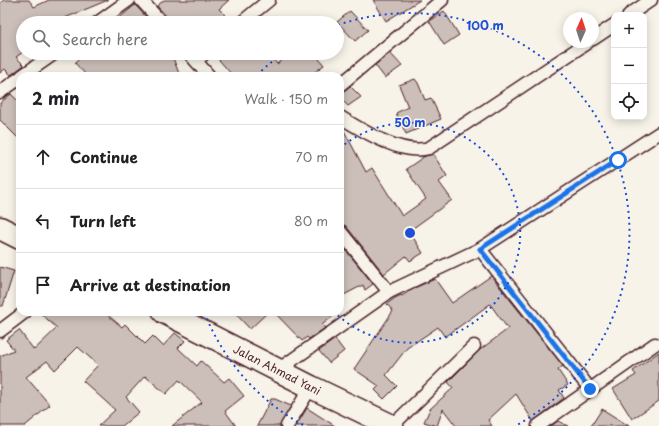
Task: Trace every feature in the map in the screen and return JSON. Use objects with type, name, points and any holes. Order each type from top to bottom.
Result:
[{"type":"highway","points":[[0,228],[16,236]]},
{"type":"highway","name":"Jalan Ahmad Yani","points":[[172,316],[310,387],[392,426]]},
{"type":"street","points":[[107,16],[129,0]]},
{"type":"street","points":[[141,0],[156,16]]},
{"type":"street","points":[[250,16],[269,0]]},
{"type":"street","points":[[344,82],[442,0]]},
{"type":"street","points":[[633,12],[651,0]]},
{"type":"street","points":[[599,35],[611,27]]},
{"type":"street","points":[[344,120],[366,134],[408,150],[425,149],[432,146],[579,48]]},
{"type":"street","points":[[28,72],[45,60]]},
{"type":"street","points":[[199,60],[207,72]]},
{"type":"street","points":[[0,92],[16,81]]},
{"type":"street","points":[[278,370],[389,292],[480,249],[659,134]]},
{"type":"street","points":[[344,236],[389,292]]},
{"type":"street","points":[[480,249],[590,389]]},
{"type":"street","points":[[0,331],[21,316]]},
{"type":"street","points":[[538,426],[655,344]]},
{"type":"street","points":[[392,426],[474,346]]},
{"type":"street","points":[[288,426],[310,387]]},
{"type":"building","points":[[4,0],[29,0],[34,7],[49,0],[108,0],[70,16],[16,16],[16,60],[19,60],[24,65],[11,75],[5,69],[0,73],[0,3]]},
{"type":"building","points":[[164,0],[229,0],[219,9],[226,16],[166,16],[157,6]]},
{"type":"building","points":[[373,0],[420,0],[386,21]]},
{"type":"building","points":[[135,5],[145,16],[122,16]]},
{"type":"building","points":[[350,11],[368,30],[355,41],[344,29],[344,16]]},
{"type":"building","points":[[444,11],[459,35],[444,45],[429,21]]},
{"type":"building","points":[[390,53],[402,66],[385,78],[375,65]]},
{"type":"building","points":[[78,60],[174,60],[178,72],[83,72],[75,63]]},
{"type":"building","points":[[219,60],[274,60],[277,64],[282,60],[320,60],[324,65],[315,72],[230,72]]},
{"type":"building","points":[[415,79],[425,100],[431,98],[441,119],[406,134],[396,113],[408,107],[399,85]]},
{"type":"building","points":[[350,86],[361,97],[348,106],[344,102],[344,91]]},
{"type":"building","points":[[11,94],[16,99],[16,136],[0,120],[0,103]]},
{"type":"building","points":[[344,131],[366,172],[372,168],[402,216],[426,199],[406,169],[425,156],[433,154],[447,176],[439,182],[452,200],[409,231],[423,253],[410,261],[406,256],[384,274],[344,225]]},
{"type":"building","points":[[344,248],[373,284],[365,290],[363,285],[344,295]]},
{"type":"building","points":[[0,267],[14,271],[3,306],[0,306]]},
{"type":"building","points":[[491,276],[563,366],[558,370],[568,385],[559,390],[564,398],[533,421],[516,394],[488,420],[492,426],[456,426],[443,409],[437,426],[424,422],[430,409],[453,388],[448,382],[481,349],[508,329],[490,304],[445,337],[438,327],[407,348],[386,375],[397,386],[384,399],[375,390],[379,386],[354,369],[393,311],[387,304],[395,298],[435,279],[452,303]]},
{"type":"building","points":[[44,316],[109,316],[122,327],[125,324],[145,344],[153,336],[163,346],[175,333],[185,341],[178,348],[197,366],[201,361],[224,382],[229,378],[244,396],[225,411],[236,426],[172,426],[202,402],[179,380],[166,394],[145,376],[126,397],[139,412],[122,426],[98,426],[115,410],[83,381],[98,365],[78,347],[55,370],[47,361],[26,377],[50,405],[25,426],[0,426],[0,356],[14,350],[6,340],[19,330],[34,350],[57,328]]},
{"type":"building","points":[[238,316],[264,316],[250,329]]},
{"type":"building","points":[[278,316],[333,316],[322,325],[325,328],[309,339],[307,337],[302,341]]},
{"type":"building","points":[[335,339],[344,351],[329,363],[319,351]]},
{"type":"building","points":[[659,352],[659,401],[632,419],[613,389],[636,375],[633,371]]},
{"type":"building","points":[[271,399],[275,399],[291,406],[280,426],[257,426]]},
{"type":"building","points":[[307,408],[335,426],[296,426]]},
{"type":"building","points":[[602,409],[629,426],[591,426]]},
{"type":"building","points":[[558,421],[568,426],[551,426]]},
{"type":"route","points":[[590,389],[480,249],[618,160]]}]
